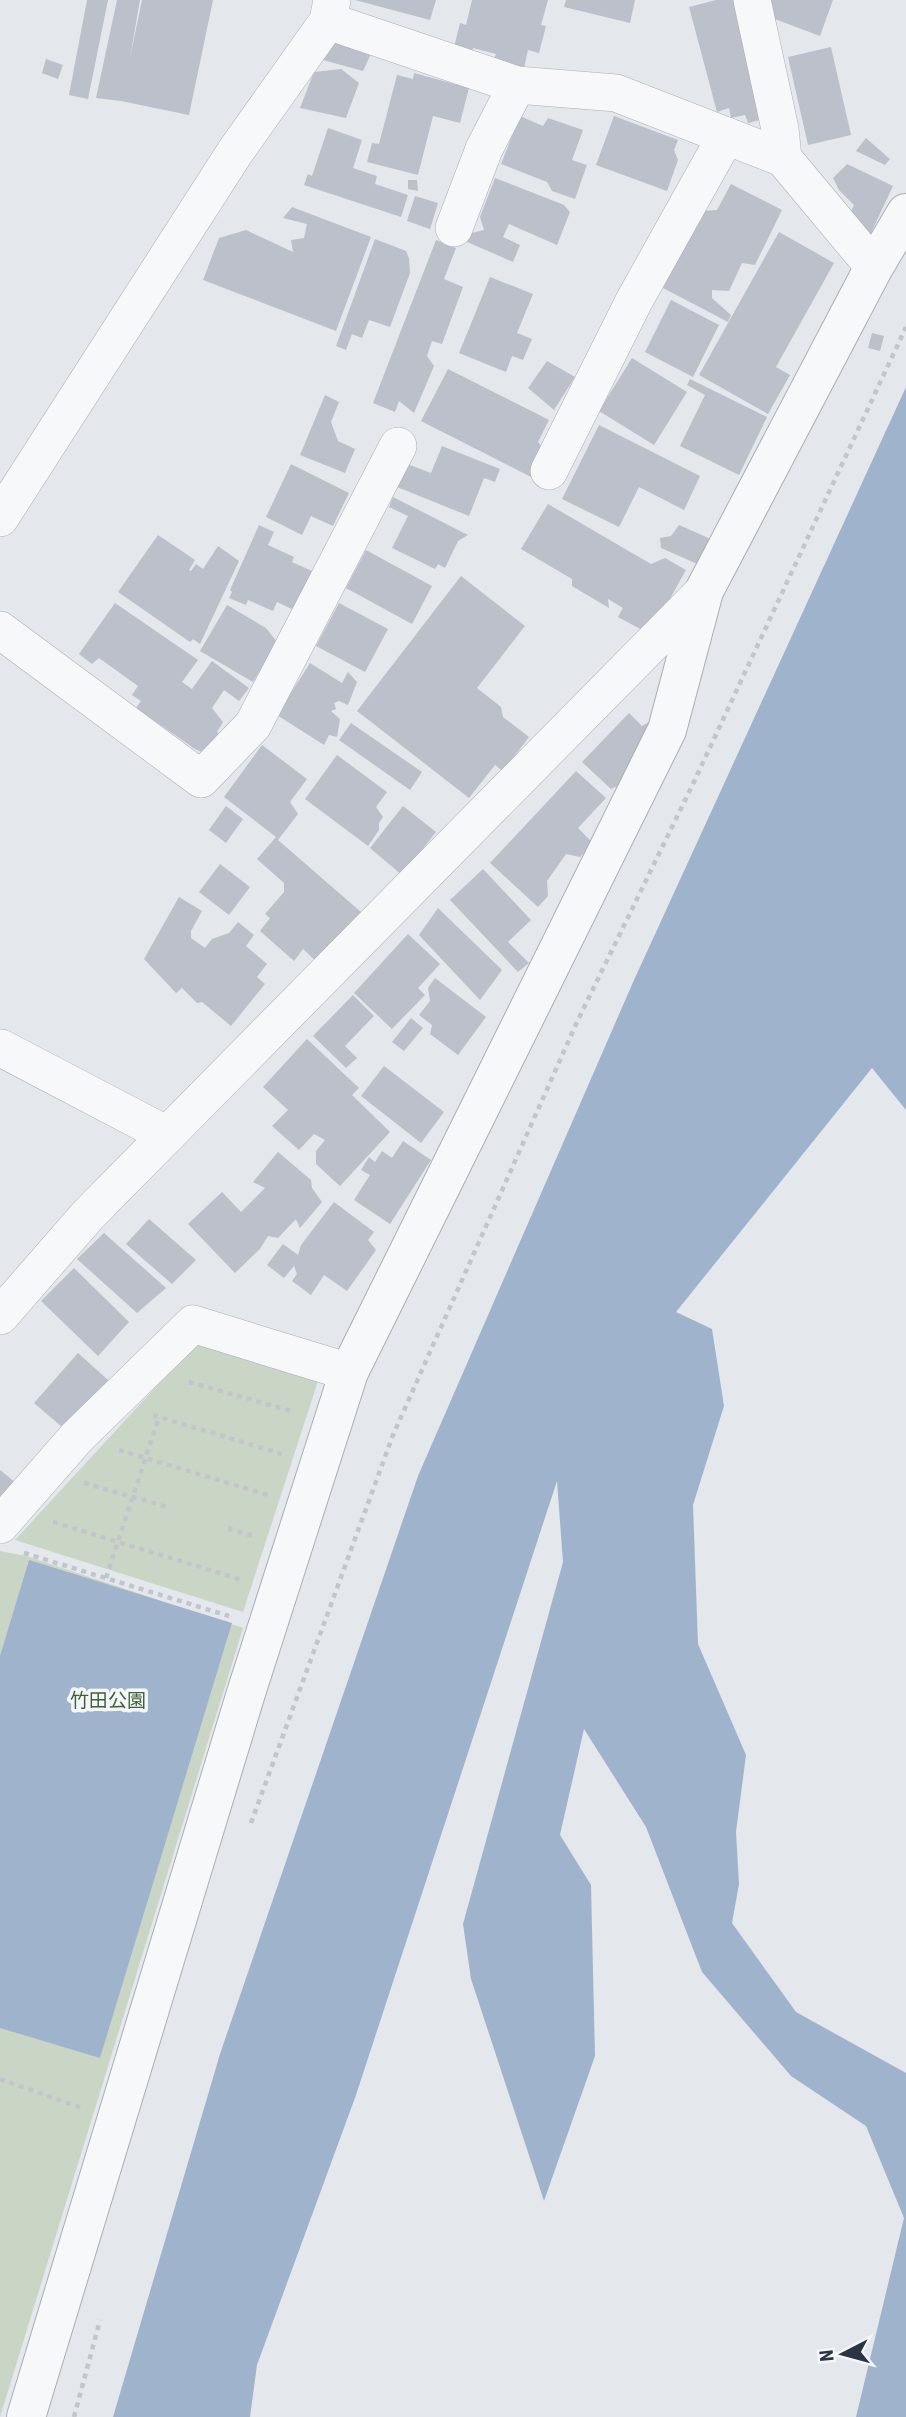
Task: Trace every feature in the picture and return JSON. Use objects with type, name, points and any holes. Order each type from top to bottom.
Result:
[{"type":"street","points":[[752,0],[780,128],[783,158]]},
{"type":"street","points":[[0,518],[235,152],[330,10],[517,85],[616,93],[783,158],[874,267]]},
{"type":"street","points":[[454,228],[484,149],[517,85]]},
{"type":"street","points":[[549,471],[634,302],[726,136]]},
{"type":"street","points":[[26,2417],[267,1628],[349,1372],[667,730],[704,591],[874,267],[906,213]]},
{"type":"street","points":[[0,630],[201,779],[253,725],[398,446]]},
{"type":"street","points":[[0,1316],[88,1215],[704,591]]},
{"type":"street","points":[[1,1048],[167,1135]]},
{"type":"street","points":[[9,1528],[46,1473],[77,1437],[193,1324],[349,1372]]},
{"type":"path","points":[[249,1826],[393,1435],[577,1022],[692,786],[906,327]]},
{"type":"path","points":[[146,1369],[333,1423]]},
{"type":"path","points":[[112,1403],[320,1465]]},
{"type":"path","points":[[106,1578],[159,1417]]},
{"type":"path","points":[[77,1437],[306,1507]]},
{"type":"path","points":[[46,1473],[168,1507]]},
{"type":"path","points":[[9,1528],[118,1542],[279,1591]]},
{"type":"path","points":[[9,1528],[106,1578],[267,1628]]},
{"type":"path","points":[[0,2080],[116,2118]]},
{"type":"path","points":[[74,2417],[103,2309]]},
{"type":"green space","points":[[199,1340],[318,1381],[243,1612],[15,1540]]},
{"type":"green space","name":"竹田公園","points":[[0,1551],[26,1556],[243,1628],[0,2417]]},
{"type":"water","points":[[906,387],[906,1110],[872,1068],[676,1312],[712,1329],[724,1406],[693,1505],[698,1644],[746,1755],[736,1832],[739,1884],[732,1923],[796,2012],[906,2073],[906,2417],[856,2417],[904,2218],[866,2126],[791,2076],[702,1972],[646,1827],[584,1729],[560,1835],[591,1885],[595,2056],[544,2201],[471,1979],[463,1924],[563,1562],[557,1481],[356,2095],[257,2365],[250,2417],[113,2417],[220,2054],[418,1476],[634,980]]},
{"type":"water","name":"竹田公園","points":[[29,1560],[232,1623],[100,2058],[0,2028],[0,1656]]},
{"type":"building","points":[[87,0],[108,0],[88,99],[69,95]]},
{"type":"building","points":[[117,0],[140,0],[130,58],[142,0],[213,0],[189,115],[96,98]]},
{"type":"building","points":[[355,0],[436,0],[430,20]]},
{"type":"building","points":[[472,0],[548,0],[541,25],[546,26],[539,53],[528,50],[524,68],[494,59],[496,54],[473,48],[472,52],[454,47],[460,23],[466,25]]},
{"type":"building","points":[[566,0],[635,0],[630,23],[564,7]]},
{"type":"building","points":[[716,0],[739,0],[764,119],[748,123],[745,115],[731,118],[729,108],[717,112],[689,7]]},
{"type":"building","points":[[768,0],[833,0],[820,36],[772,18]]},
{"type":"building","points":[[336,31],[374,47],[363,71],[323,60]]},
{"type":"building","points":[[831,47],[851,135],[808,145],[788,57]]},
{"type":"building","points":[[46,59],[63,65],[58,79],[42,73]]},
{"type":"building","points":[[341,69],[359,83],[346,118],[300,108],[314,72]]},
{"type":"building","points":[[414,73],[469,88],[460,123],[433,116],[418,175],[367,162],[372,143],[379,144],[397,75],[413,79]]},
{"type":"building","points":[[520,116],[543,126],[548,118],[583,130],[572,160],[587,165],[575,199],[552,191],[547,182],[501,164]]},
{"type":"building","points":[[614,116],[678,140],[674,150],[678,160],[667,191],[596,165]]},
{"type":"building","points":[[328,128],[362,140],[353,168],[377,176],[375,184],[408,195],[401,217],[304,185],[308,174],[312,176]]},
{"type":"building","points":[[866,138],[890,159],[885,165],[856,151]]},
{"type":"building","points":[[847,164],[893,186],[870,235],[845,223],[854,205],[839,190],[833,178]]},
{"type":"building","points":[[495,178],[564,205],[570,212],[557,245],[509,224],[503,237],[520,245],[513,262],[465,241],[472,233],[484,230],[480,217]]},
{"type":"building","points":[[408,180],[417,180],[418,191],[408,189]]},
{"type":"building","points":[[731,184],[782,210],[755,265],[742,263],[729,291],[712,290],[712,298],[731,315],[728,322],[663,288],[704,211],[717,210]]},
{"type":"building","points":[[415,196],[438,203],[430,229],[407,221]]},
{"type":"building","points":[[292,207],[371,237],[336,331],[203,280],[219,238],[246,230],[293,252],[291,240],[304,238],[307,224],[283,218]]},
{"type":"building","points":[[779,232],[834,263],[776,367],[790,375],[768,414],[699,375]]},
{"type":"building","points":[[375,239],[406,251],[410,273],[390,327],[369,320],[362,338],[352,334],[346,350],[336,346]]},
{"type":"building","points":[[436,240],[456,248],[444,279],[463,287],[442,344],[432,341],[427,356],[434,366],[414,413],[399,401],[395,412],[373,403]]},
{"type":"building","points":[[490,277],[533,294],[517,333],[532,339],[523,360],[512,356],[506,372],[459,353]]},
{"type":"building","points":[[671,300],[719,325],[693,377],[645,352]]},
{"type":"building","points":[[872,333],[884,336],[880,351],[868,348]]},
{"type":"building","points":[[632,358],[687,392],[654,445],[599,411]]},
{"type":"building","points":[[547,361],[575,377],[554,410],[528,388]]},
{"type":"building","points":[[448,369],[549,420],[538,442],[544,450],[531,477],[421,421]]},
{"type":"building","points":[[690,379],[767,417],[739,475],[680,446],[705,395],[687,385]]},
{"type":"building","points":[[325,395],[339,402],[331,422],[338,441],[355,449],[345,473],[300,455]]},
{"type":"building","points":[[599,425],[700,476],[684,510],[639,487],[619,527],[562,499]]},
{"type":"building","points":[[442,446],[500,469],[495,482],[484,478],[469,516],[397,487],[407,464],[431,473]]},
{"type":"building","points":[[291,464],[349,493],[333,526],[311,516],[302,535],[266,517]]},
{"type":"building","points":[[393,497],[468,535],[458,541],[445,568],[438,564],[435,569],[392,548],[408,516],[389,507]]},
{"type":"building","points":[[548,504],[651,564],[665,558],[686,570],[658,620],[644,631],[618,617],[623,608],[608,599],[609,608],[572,586],[572,579],[521,549]]},
{"type":"building","points":[[259,525],[274,532],[268,545],[294,557],[292,562],[312,571],[294,610],[277,602],[273,611],[248,600],[246,605],[229,598],[232,592],[230,590]]},
{"type":"building","points":[[679,525],[713,540],[702,566],[661,548],[660,538],[671,536]]},
{"type":"building","points":[[158,535],[195,560],[189,570],[191,571],[196,564],[203,569],[218,546],[239,561],[200,644],[193,639],[190,642],[118,592]]},
{"type":"building","points":[[366,550],[432,586],[412,624],[346,588]]},
{"type":"building","points":[[461,576],[525,626],[477,688],[501,707],[503,717],[529,737],[503,771],[495,765],[469,798],[357,711]]},
{"type":"building","points":[[115,603],[198,660],[182,682],[192,689],[212,661],[249,688],[239,701],[224,690],[212,708],[223,722],[217,732],[222,737],[204,753],[136,708],[141,701],[132,695],[138,686],[99,658],[92,664],[79,654]]},
{"type":"building","points":[[339,603],[388,629],[365,672],[316,646]]},
{"type":"building","points":[[227,605],[266,628],[277,642],[253,682],[200,651]]},
{"type":"building","points":[[310,663],[342,683],[348,672],[357,682],[348,705],[339,701],[334,703],[336,709],[331,711],[340,719],[337,737],[329,735],[324,745],[277,715]]},
{"type":"building","points":[[629,713],[642,726],[649,722],[653,729],[631,780],[611,789],[582,762]]},
{"type":"building","points":[[351,723],[422,772],[410,790],[339,740]]},
{"type":"building","points":[[262,745],[307,779],[290,802],[298,814],[278,840],[361,912],[317,962],[303,949],[294,961],[260,931],[270,918],[265,914],[284,892],[284,883],[257,859],[276,837],[224,797]]},
{"type":"building","points":[[337,755],[387,792],[376,807],[383,817],[379,830],[368,846],[305,799]]},
{"type":"building","points":[[576,771],[606,798],[578,828],[593,843],[580,857],[566,854],[547,881],[548,896],[538,907],[490,863]]},
{"type":"building","points":[[226,806],[243,819],[226,843],[209,830]]},
{"type":"building","points":[[403,806],[436,832],[402,875],[370,848]]},
{"type":"building","points":[[220,864],[250,887],[229,915],[199,892]]},
{"type":"building","points":[[483,869],[531,920],[508,942],[529,963],[518,972],[450,900]]},
{"type":"building","points":[[179,897],[202,911],[191,931],[191,938],[205,948],[212,939],[229,933],[238,922],[254,935],[246,946],[267,964],[257,977],[265,984],[231,1026],[202,1002],[197,1003],[182,988],[176,993],[144,959]]},
{"type":"building","points":[[438,908],[502,970],[480,1000],[419,935]]},
{"type":"building","points":[[408,934],[440,964],[418,988],[425,995],[392,1029],[354,993]]},
{"type":"building","points":[[435,978],[486,1017],[458,1055],[430,1034],[432,1025],[419,1015],[430,1001],[428,988]]},
{"type":"building","points":[[353,995],[374,1016],[345,1046],[357,1058],[346,1068],[313,1036]]},
{"type":"building","points":[[411,1018],[423,1028],[404,1051],[392,1042]]},
{"type":"building","points":[[307,1039],[359,1088],[352,1095],[390,1132],[340,1186],[316,1164],[316,1151],[325,1140],[314,1134],[299,1150],[272,1126],[288,1110],[263,1087]]},
{"type":"building","points":[[384,1066],[444,1112],[421,1143],[361,1096]]},
{"type":"building","points":[[403,1141],[431,1160],[390,1224],[354,1200],[370,1175],[361,1170],[369,1157],[375,1162],[382,1151],[392,1158]]},
{"type":"building","points":[[278,1152],[311,1180],[312,1188],[322,1202],[300,1228],[296,1219],[278,1238],[268,1236],[260,1249],[235,1273],[188,1224],[222,1192],[241,1212],[265,1188],[253,1182]]},
{"type":"building","points":[[334,1202],[374,1232],[368,1240],[376,1250],[347,1291],[324,1275],[311,1295],[292,1281],[297,1274],[294,1266],[284,1278],[267,1265],[283,1244],[298,1255],[301,1245]]},
{"type":"building","points":[[149,1219],[196,1260],[172,1284],[126,1244]]},
{"type":"building","points":[[104,1233],[166,1288],[137,1313],[77,1259]]},
{"type":"building","points":[[74,1268],[129,1322],[98,1356],[41,1301]]},
{"type":"building","points":[[78,1353],[117,1388],[69,1433],[34,1403]]},
{"type":"building","points":[[0,1470],[22,1488],[0,1514]]}]
